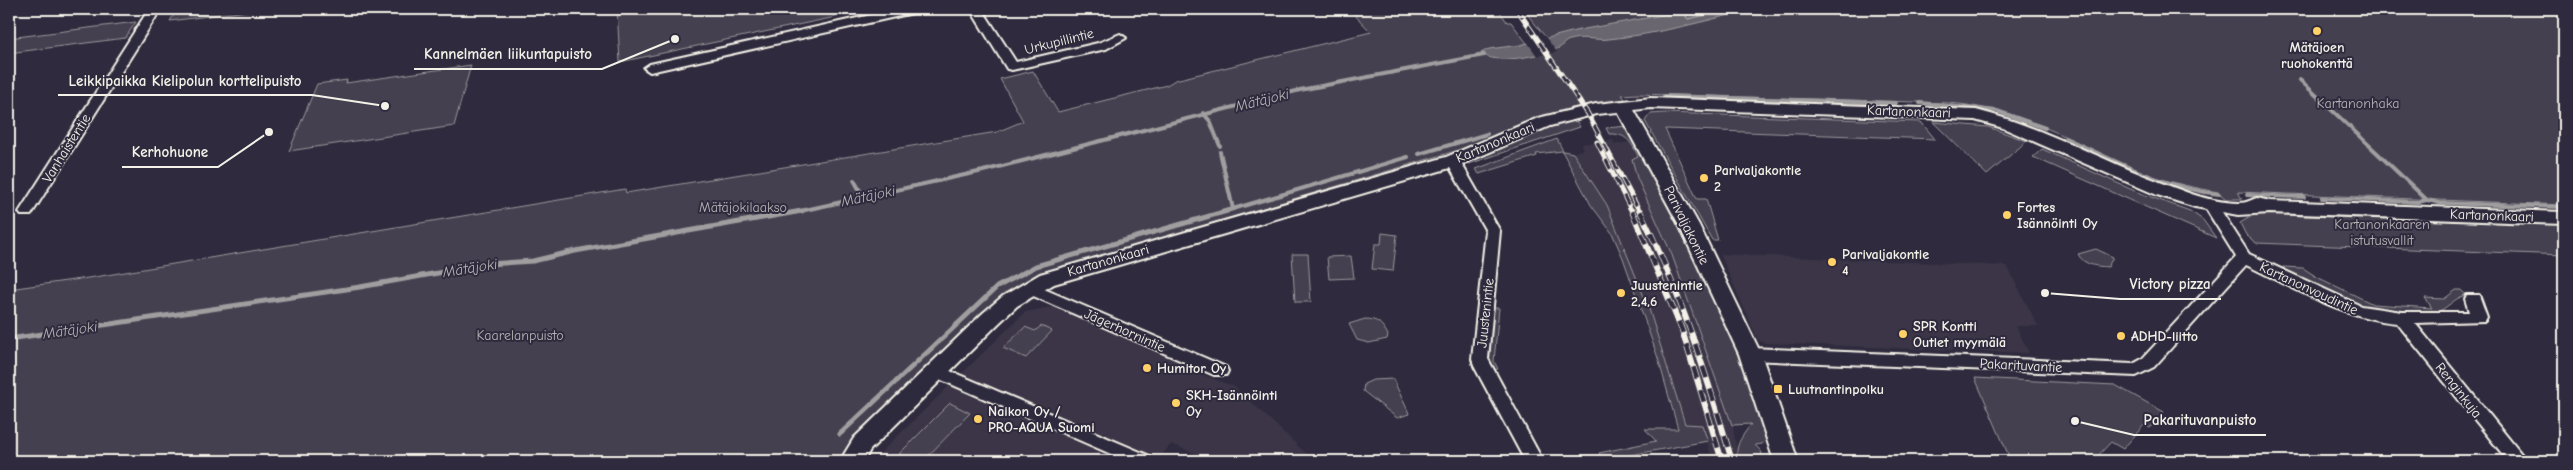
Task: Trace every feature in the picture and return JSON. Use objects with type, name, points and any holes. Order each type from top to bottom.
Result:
[{"type":"street","name":"Vanhaistentie","points":[[26,212],[155,9]]},
{"type":"street","points":[[650,68],[913,9]]},
{"type":"street","name":"Urkupillintie","points":[[976,9],[1012,66],[1024,66],[1102,46],[1120,38]]},
{"type":"street","name":"Kartanonkaari","points":[[852,461],[862,444],[991,318],[1030,288],[1047,279],[1454,161],[1544,122],[1622,105],[1742,106],[1976,115],[2013,124],[2166,191],[2235,210],[2254,210],[2270,207],[2564,218]]},
{"type":"street","name":"Parivaljakontie","points":[[1622,105],[1636,126],[1689,225],[1750,354],[1786,461]]},
{"type":"street","name":"Juustenintie","points":[[1454,161],[1493,231],[1480,359],[1482,366],[1534,461]]},
{"type":"street","name":"Kartanonvoudintie","points":[[2210,204],[2244,258],[2363,313],[2402,318],[2479,317],[2473,299]]},
{"type":"street","name":"Pakarituvantie","points":[[1750,354],[2136,370],[2148,363],[2174,332],[2244,258]]},
{"type":"street","name":"Jägerhornintie","points":[[1030,288],[1220,371]]},
{"type":"street","name":"Renginkuja","points":[[2402,318],[2518,461]]},
{"type":"street","points":[[936,371],[1144,461]]},
{"type":"shaded area","points":[[1613,140],[1615,144],[1631,142],[1669,215],[1752,424],[1733,426],[1738,461],[1691,461],[1690,458],[1712,459],[1702,425],[1685,425],[1649,309],[1607,205],[1573,153],[1583,149],[1581,144]]},
{"type":"shaded area","points":[[1720,254],[2007,266],[2038,326],[2016,326],[2029,353],[1765,343],[1758,340]]},
{"type":"shaded area","points":[[1051,307],[1188,362],[1190,370],[1235,387],[1311,458],[1305,461],[1214,461],[1171,444],[1157,461],[887,461],[876,457],[1025,312]]},
{"type":"green space","points":[[177,9],[263,9],[170,21]]},
{"type":"green space","points":[[617,9],[847,9],[831,18],[620,62]]},
{"type":"green space","points":[[1349,9],[1498,9],[1507,22],[1511,22],[1535,54],[1555,49],[1523,9],[2564,9],[2564,205],[2238,192],[2242,199],[2226,199],[2218,192],[2156,177],[2031,122],[1979,107],[1950,103],[1622,95],[1625,99],[1571,108],[1541,117],[1462,149],[1055,270],[1025,283],[852,443],[842,461],[9,461],[9,289],[95,277],[625,189],[626,193],[997,132],[1023,121],[1000,79],[1033,71],[1058,112],[1167,85],[1175,80],[1371,32]]},
{"type":"green space","points":[[136,22],[125,38],[9,53],[9,38]]},
{"type":"green space","points":[[471,65],[454,126],[289,151],[317,84],[347,80],[346,83]]},
{"type":"green space","points":[[1650,114],[1921,122],[1935,139],[1665,129],[1697,199],[1706,199],[1718,240],[1712,240],[1645,121]]},
{"type":"green space","points":[[1575,119],[1580,127],[1469,164],[1473,159],[1558,123]]},
{"type":"green space","points":[[1933,122],[1988,127],[2027,141],[1987,175]]},
{"type":"green space","points":[[1628,126],[1653,170],[1727,325],[1768,439],[1762,444],[1755,445],[1761,451],[1764,461],[1738,461],[1738,446],[1751,424],[1732,425],[1672,255],[1637,178],[1632,159],[1638,156],[1627,139],[1620,135],[1609,134],[1606,128]]},
{"type":"green space","points":[[1557,139],[1563,151],[1573,153],[1607,205],[1649,309],[1685,424],[1702,425],[1708,441],[1602,460],[1599,453],[1656,441],[1645,429],[1678,429],[1658,358],[1623,258],[1612,233],[1591,205],[1562,151],[1536,154],[1537,156],[1479,174],[1476,169]]},
{"type":"green space","points":[[2042,149],[2137,192],[2190,211],[2203,220],[2216,238],[2033,157]]},
{"type":"green space","name":"Kartanonkaaren istutusvallit","points":[[2257,213],[2564,224],[2564,255],[2256,243],[2246,235],[2240,223]]},
{"type":"green space","points":[[1382,233],[1397,235],[1393,271],[1372,269],[1375,244],[1381,244]]},
{"type":"green space","points":[[2096,249],[2113,257],[2108,267],[2087,263],[2078,254]]},
{"type":"green space","points":[[1292,254],[1308,254],[1311,302],[1295,302]]},
{"type":"green space","points":[[1351,256],[1354,278],[1329,279],[1327,257]]},
{"type":"green space","points":[[2283,267],[2303,268],[2317,277],[2373,304],[2432,308],[2425,298],[2444,299],[2456,290],[2461,290],[2466,295],[2435,313],[2372,310],[2282,270]]},
{"type":"green space","points":[[1494,308],[1499,308],[1494,361],[1498,369],[1494,370],[1489,361]]},
{"type":"green space","points":[[1365,319],[1379,323],[1388,335],[1387,339],[1369,343],[1357,340],[1349,324]]},
{"type":"green space","points":[[1041,326],[1052,331],[1026,358],[1003,348],[1025,327],[1035,331]]},
{"type":"green space","points":[[1975,378],[2115,385],[2164,412],[2150,428],[2144,425],[2123,449],[2111,442],[2093,461],[2011,461]]},
{"type":"green space","points":[[1393,379],[1409,414],[1397,418],[1363,391],[1364,384],[1373,380]]},
{"type":"green space","points":[[950,403],[970,413],[923,461],[914,461],[899,454]]},
{"type":"water","points":[[1696,9],[1752,9],[1646,34],[1604,39],[1572,39],[1559,48],[1542,54],[1519,58],[1496,59],[1481,53],[1489,49],[1520,45],[1579,30]]},
{"type":"pier","points":[[1544,35],[1557,52],[1537,56],[1526,40]]},
{"type":"waterway","name":"Mätäjoki","points":[[1204,114],[1300,90],[1484,55]]},
{"type":"waterway","points":[[2300,80],[2427,200]]},
{"type":"waterway","points":[[1664,96],[1896,103]]},
{"type":"waterway","points":[[1920,103],[1997,111],[2045,128]]},
{"type":"waterway","name":"Mätäjoki","points":[[864,197],[983,171],[1204,114]]},
{"type":"waterway","points":[[1204,114],[1210,121],[1220,146]]},
{"type":"waterway","points":[[1419,154],[1487,134]]},
{"type":"waterway","points":[[2065,138],[2159,180],[2198,191],[2219,194]]},
{"type":"waterway","points":[[1220,152],[1233,209]]},
{"type":"waterway","points":[[1233,209],[1408,157]]},
{"type":"waterway","points":[[854,180],[864,197]]},
{"type":"waterway","points":[[2247,195],[2304,197]]},
{"type":"waterway","name":"Mätäjoki","points":[[796,212],[864,197]]},
{"type":"waterway","points":[[2322,198],[2418,202],[2427,200]]},
{"type":"waterway","points":[[2427,200],[2440,203],[2564,207]]},
{"type":"waterway","points":[[1223,212],[1233,209]]},
{"type":"waterway","name":"Mätäjoki","points":[[9,339],[360,287],[488,264],[533,261],[575,251],[802,211]]},
{"type":"waterway","points":[[840,434],[997,287],[1036,266],[1227,211]]},
{"type":"waterway","points":[[821,461],[823,457]]},
{"type":"railway","points":[[1517,9],[1588,114],[1640,212]]},
{"type":"railway","points":[[1597,142],[1632,212]]},
{"type":"railway","points":[[1632,211],[1682,330],[1722,461]]},
{"type":"railway","points":[[1640,211],[1668,272],[1692,334],[1732,461]]},
{"type":"place","name":"Mätäjoen ruohokenttä","points":[[2317,31]]},
{"type":"place","name":"Kannelmäen liikuntapuisto","points":[[675,39]]},
{"type":"place","name":"Leikkipaikka Kielipolun korttelipuisto","points":[[385,106]]},
{"type":"place","name":"Kerhohuone","points":[[269,132]]},
{"type":"place","name":"Parivaljakontie 2","points":[[1704,178]]},
{"type":"place","name":"Fortes Isännöinti Oy","points":[[2007,215]]},
{"type":"place","name":"Parivaljakontie 4","points":[[1832,262]]},
{"type":"place","name":"Juustenintie 2,4,6","points":[[1621,293]]},
{"type":"place","name":"Victory pizza","points":[[2045,293]]},
{"type":"place","name":"SPR Kontti Outlet myymälä","points":[[1903,334]]},
{"type":"place","name":"ADHD-liitto","points":[[2121,336]]},
{"type":"place","name":"Humitor Oy","points":[[1147,368]]},
{"type":"place","name":"Luutnantinpolku","points":[[1778,389]]},
{"type":"place","name":"SKH-Isännöinti Oy","points":[[1176,403]]},
{"type":"place","name":"Naikon Oy / PRO-AQUA Suomi","points":[[978,419]]},
{"type":"place","name":"Pakarituvanpuisto","points":[[2075,421]]},
{"type":"park label","name":"Kartanonhaka","points":[[2358,103]]},
{"type":"park label","name":"Mätäjokilaakso","points":[[743,207]]},
{"type":"park label","name":"Kaarelanpuisto","points":[[520,335]]}]
